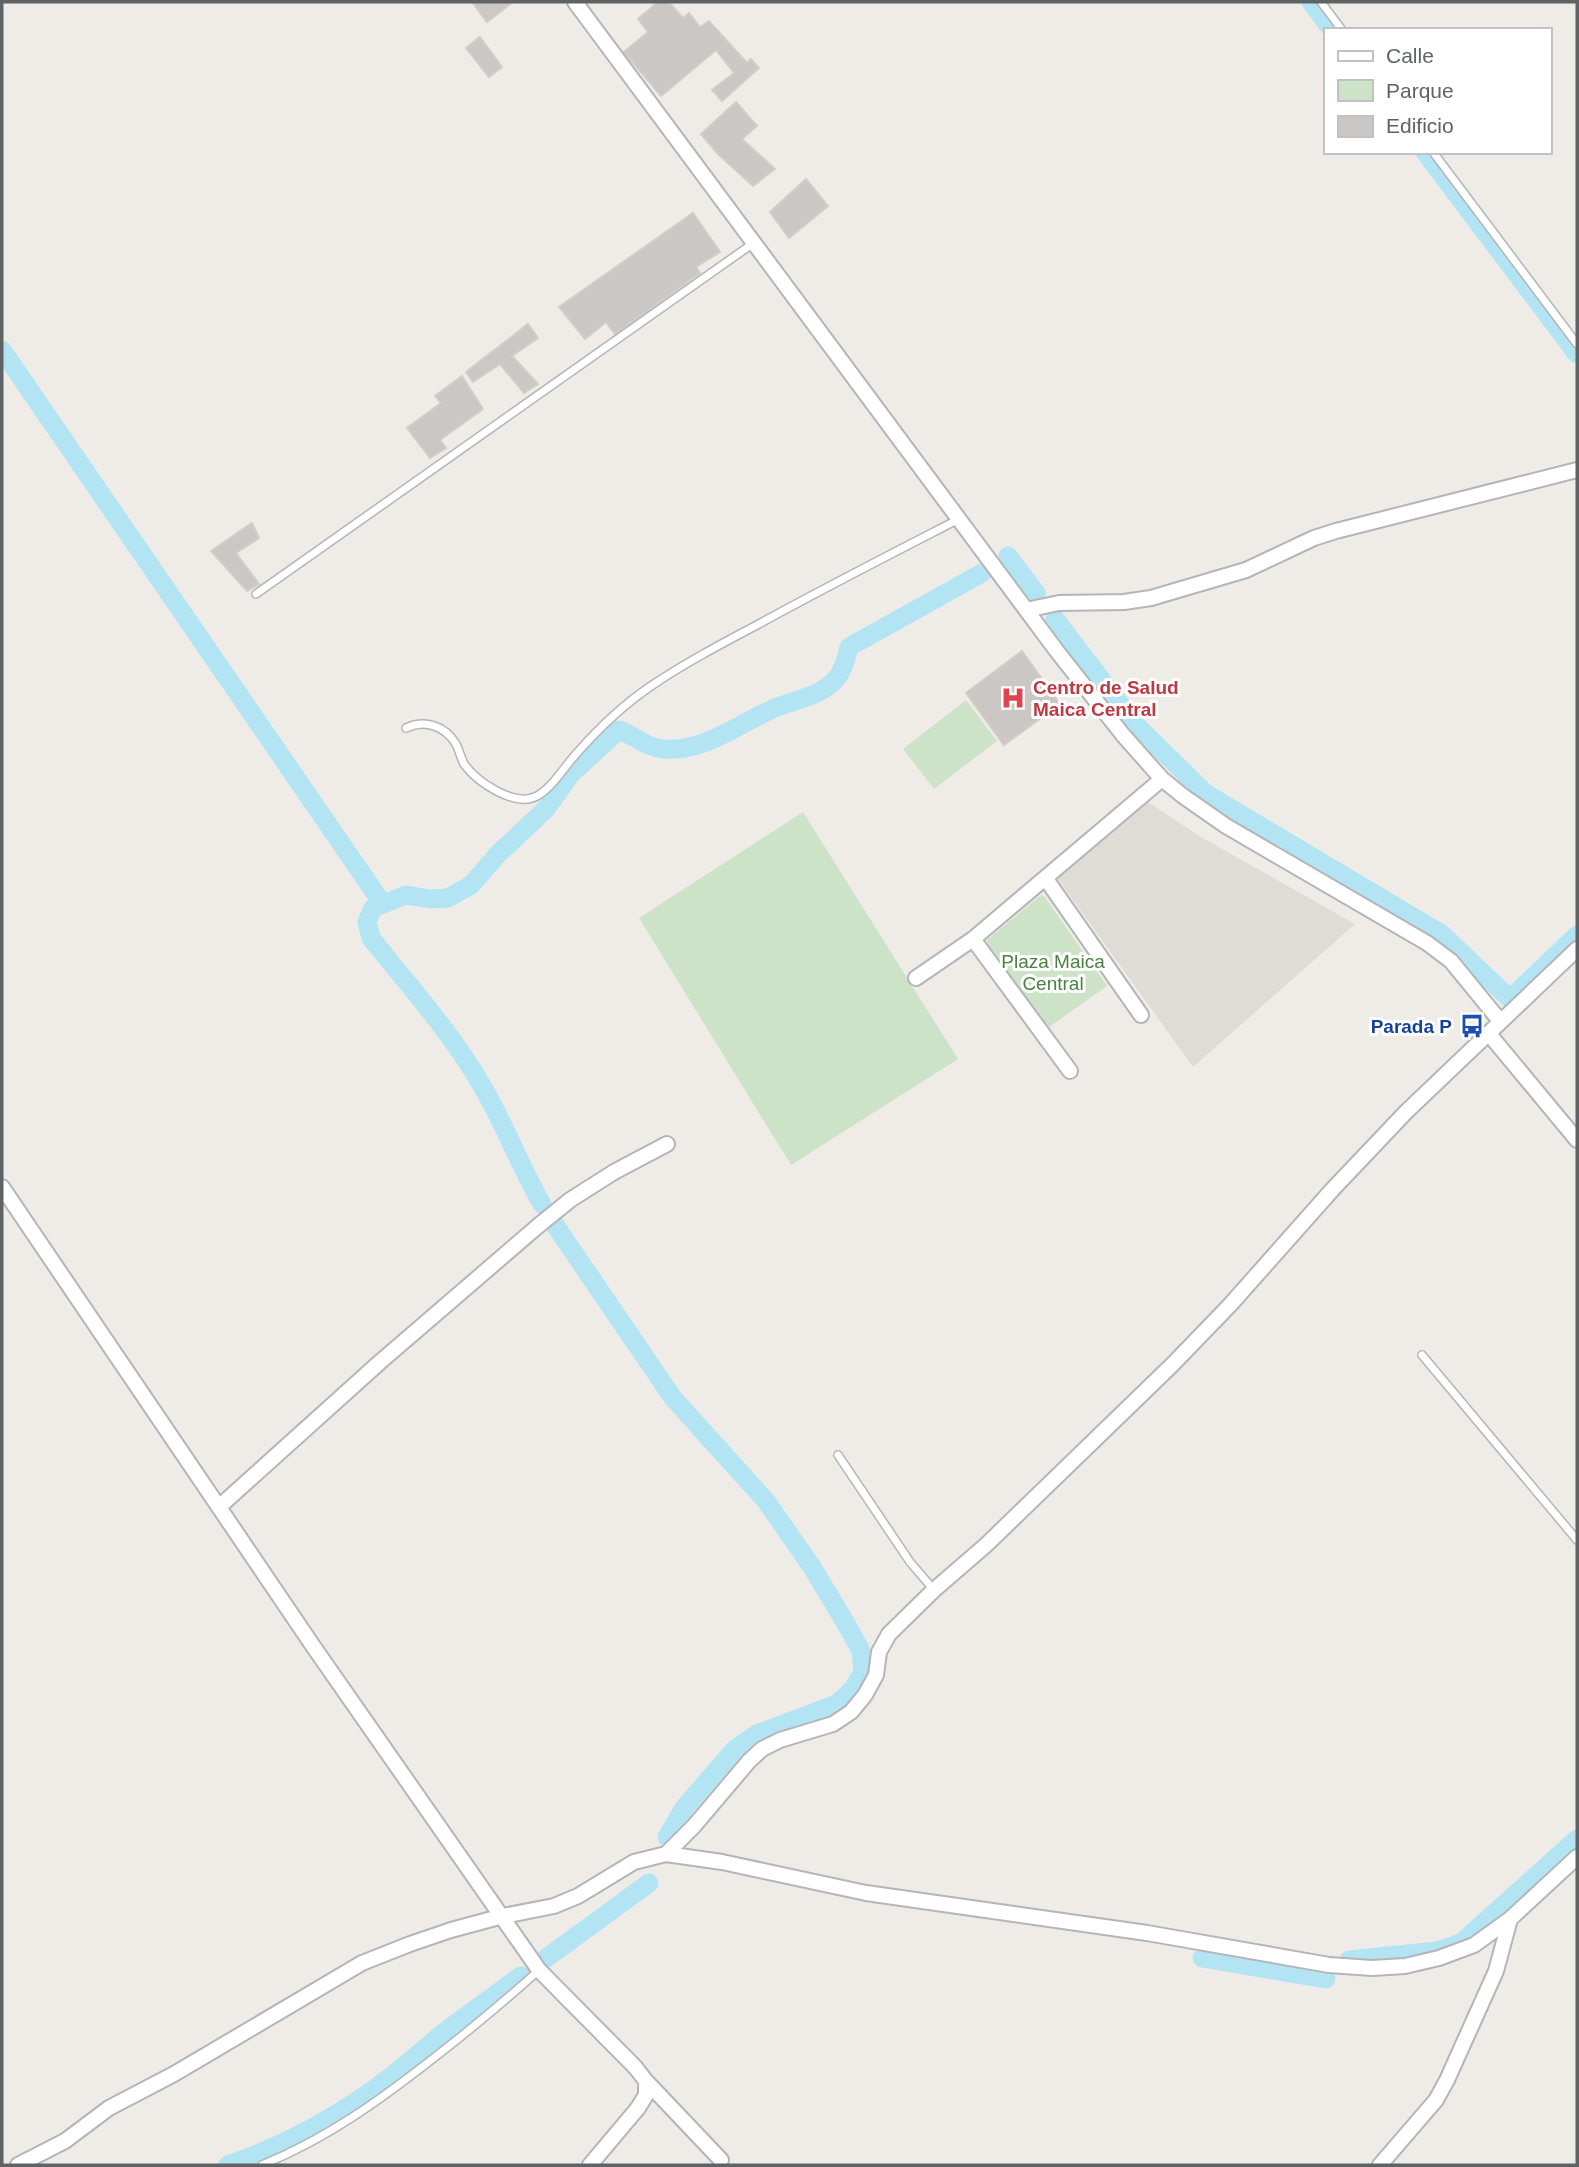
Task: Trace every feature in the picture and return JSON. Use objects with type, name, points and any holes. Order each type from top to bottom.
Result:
[{"type":"street","points":[[575,2],[1026,610],[1123,735],[1162,779],[1227,826],[1427,943],[1451,961],[1500,1021]]},
{"type":"street","points":[[1026,610],[1059,603],[1124,602],[1151,598],[1246,570],[1314,538],[1336,531],[1577,470]]},
{"type":"street","points":[[916,978],[973,939],[1162,779]]},
{"type":"street","points":[[1046,879],[1141,1015]]},
{"type":"street","points":[[973,939],[1070,1070]]},
{"type":"street","points":[[666,1854],[762,1749],[780,1740],[833,1724],[851,1712],[876,1675],[879,1652],[889,1634],[986,1545],[1172,1364],[1230,1306],[1332,1190],[1406,1112],[1577,949]]},
{"type":"street","points":[[1489,1034],[1577,1140]]},
{"type":"street","points":[[219,1507],[380,1362],[570,1200],[614,1172],[667,1144]]},
{"type":"street","points":[[2,1187],[313,1646],[539,1970],[722,2160]]},
{"type":"street","points":[[18,2165],[65,2141],[109,2108],[174,2074],[362,1963],[410,1944],[503,1916],[554,1906],[578,1896],[634,1862],[666,1854],[722,1862],[866,1894],[1147,1933],[1350,1966],[1405,1966],[1439,1958],[1474,1945],[1510,1919],[1575,1862]]},
{"type":"street","points":[[1380,2165],[1436,2100],[1447,2080],[1496,1971],[1510,1919]]},
{"type":"street","points":[[590,2165],[638,2108],[646,2095],[646,2081]]},
{"type":"lane","points":[[1321,2],[1340,28]]},
{"type":"lane","points":[[1434,154],[1577,344]]},
{"type":"lane","points":[[256,594],[755,242]]},
{"type":"lane","points":[[406,728],[419,722],[430,724],[454,741],[465,764],[507,797],[524,800],[536,796],[549,786],[598,729],[651,686],[690,661],[804,599],[959,519]]},
{"type":"lane","points":[[1422,1355],[1577,1540]]},
{"type":"lane","points":[[838,1455],[910,1562],[934,1590]]},
{"type":"lane","points":[[262,2165],[301,2149],[384,2097],[496,2009],[539,1970]]},
{"type":"shaded area","points":[[1148,802],[1201,837],[1355,924],[1193,1067],[1058,879]]},
{"type":"green space","points":[[966,700],[997,741],[934,789],[903,749]]},
{"type":"green space","points":[[803,812],[958,1059],[791,1165],[639,918]]},
{"type":"green space","name":"Plaza Maica Central","points":[[1041,895],[1107,986],[1048,1028],[986,941]]},
{"type":"building","points":[[472,2],[513,2],[487,22]]},
{"type":"building","points":[[658,2],[669,2],[683,18],[689,13],[700,27],[709,21],[747,63],[751,59],[759,68],[722,101],[712,90],[734,73],[716,50],[661,96],[624,52],[648,32],[638,19]]},
{"type":"building","points":[[480,37],[502,67],[489,77],[466,48]]},
{"type":"building","points":[[736,102],[757,126],[742,139],[775,169],[753,186],[717,153],[701,134]]},
{"type":"building","points":[[806,179],[828,206],[789,238],[770,212]]},
{"type":"building","points":[[693,213],[720,252],[696,267],[700,273],[615,334],[606,322],[585,339],[559,307]]},
{"type":"building","points":[[528,324],[538,338],[512,356],[538,384],[524,393],[500,364],[473,382],[466,372]]},
{"type":"building","points":[[462,376],[483,409],[440,440],[446,448],[430,458],[407,428],[441,403],[435,396]]},
{"type":"building","points":[[252,523],[259,538],[236,553],[259,584],[247,591],[211,551]]},
{"type":"building","name":"Centro de Salud Maica Central","points":[[1022,651],[1060,704],[1004,745],[966,693]]},
{"type":"waterway","points":[[1311,2],[1330,28]]},
{"type":"waterway","points":[[1427,154],[1577,354]]},
{"type":"waterway","points":[[2,350],[382,903]]},
{"type":"waterway","points":[[1008,556],[1036,593]]},
{"type":"waterway","points":[[542,1204],[469,1064],[429,1009],[371,938],[367,922],[373,908],[406,895],[430,899],[448,898],[471,885],[498,854],[546,809],[571,774],[619,730],[650,746],[663,749],[693,746],[721,736],[775,708],[821,691],[840,674],[849,647],[982,573]]},
{"type":"waterway","points":[[1055,619],[1137,726],[1205,793],[1443,935],[1510,999],[1577,935]]},
{"type":"waterway","points":[[555,1225],[673,1398],[766,1501],[812,1567],[861,1651],[863,1672],[853,1689],[837,1704],[757,1734],[735,1749],[684,1808],[667,1837]]},
{"type":"waterway","points":[[1349,1960],[1437,1951],[1461,1943],[1577,1839]]},
{"type":"waterway","points":[[545,1959],[649,1883]]},
{"type":"waterway","points":[[1202,1958],[1326,1979]]},
{"type":"waterway","points":[[228,2165],[292,2138],[351,2104],[521,1976]]},
{"type":"place","name":"Centro de Salud Maica Central","points":[[1013,698]]},
{"type":"place","name":"Parada P","points":[[1472,1026]]}]
